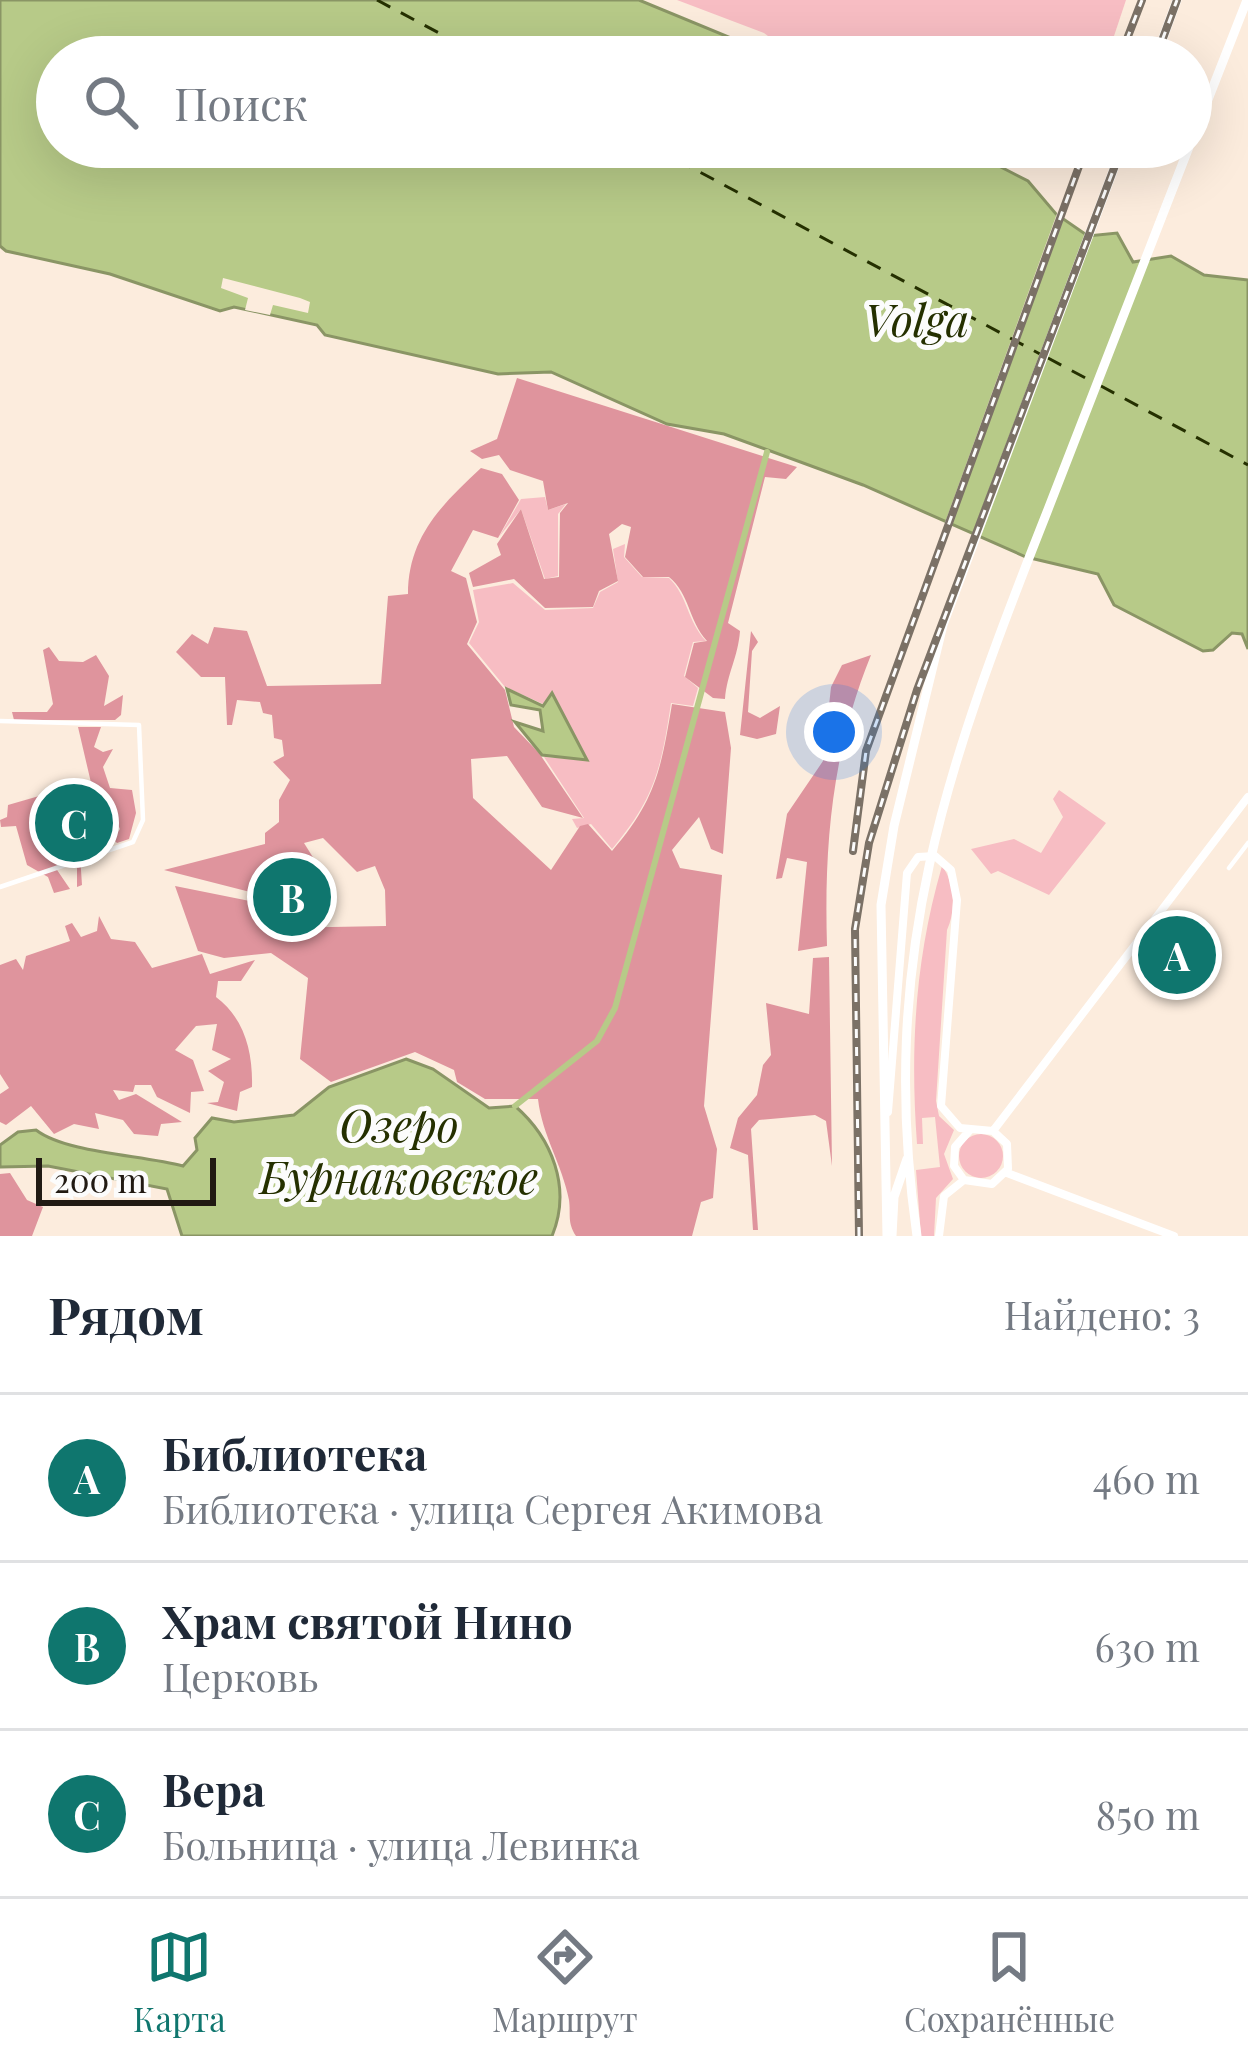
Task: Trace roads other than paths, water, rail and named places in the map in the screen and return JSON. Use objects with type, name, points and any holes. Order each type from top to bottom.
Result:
[{"type":"main road","points":[[1164,36],[1177,0]]},
{"type":"main road","points":[[1212,89],[1247,0]]},
{"type":"main road","points":[[889,1236],[881,905],[902,791],[943,625],[1114,168]]},
{"type":"main road","points":[[917,1236],[909,1154],[906,1018],[927,865],[964,725],[1181,168]]},
{"type":"main road","points":[[889,1236],[909,1154]]},
{"type":"street","points":[[0,722],[139,725],[143,820],[138,837],[0,887]]},
{"type":"street","points":[[994,1131],[1248,796]]},
{"type":"street","points":[[1229,868],[1248,843]]},
{"type":"street","points":[[888,1112],[907,873],[918,857],[935,856],[951,870],[957,900],[940,1100],[947,1118],[970,1130],[994,1131],[1007,1144],[1007,1173]]},
{"type":"street","points":[[970,1130],[959,1139],[953,1156],[964,1180],[983,1186],[1007,1173],[1174,1236]]},
{"type":"street","points":[[939,1236],[944,1196],[964,1180]]},
{"type":"water","name":"Volga","points":[[0,0],[639,0],[726,36],[36,36],[36,168],[1003,168],[1028,181],[1056,214],[1088,236],[1117,233],[1133,262],[1171,256],[1204,275],[1248,280],[1248,649],[1242,634],[1232,633],[1213,650],[1203,651],[1114,605],[1098,574],[1026,557],[863,485],[724,434],[667,424],[551,372],[498,374],[325,335],[317,325],[234,307],[220,311],[110,274],[0,246]]},
{"type":"water","points":[[507,689],[543,706],[552,693],[587,760],[542,755],[515,722],[543,731],[540,710],[511,705]]},
{"type":"water","name":"Озеро Бурнаковское","points":[[406,1059],[433,1069],[489,1108],[515,1106],[528,1119],[548,1149],[559,1182],[558,1218],[552,1236],[182,1236],[167,1189],[48,1166],[0,1167],[0,1145],[18,1132],[36,1130],[85,1149],[183,1166],[197,1150],[195,1138],[212,1118],[234,1122],[294,1115],[329,1087]]},
{"type":"waterway","points":[[515,1106],[597,1041],[615,1008],[767,452]]},
{"type":"railway","points":[[1128,36],[1142,0]]},
{"type":"railway","points":[[1164,36],[1177,0]]},
{"type":"railway","points":[[853,851],[866,751],[1078,168]]},
{"type":"railway","points":[[859,1236],[855,929],[869,843],[917,690],[1114,168]]},
{"type":"place","name":"Вера","points":[[74,823]]},
{"type":"place","name":"Храм святой Нино","points":[[292,897]]},
{"type":"place","name":"Библиотека","points":[[1177,955]]}]
